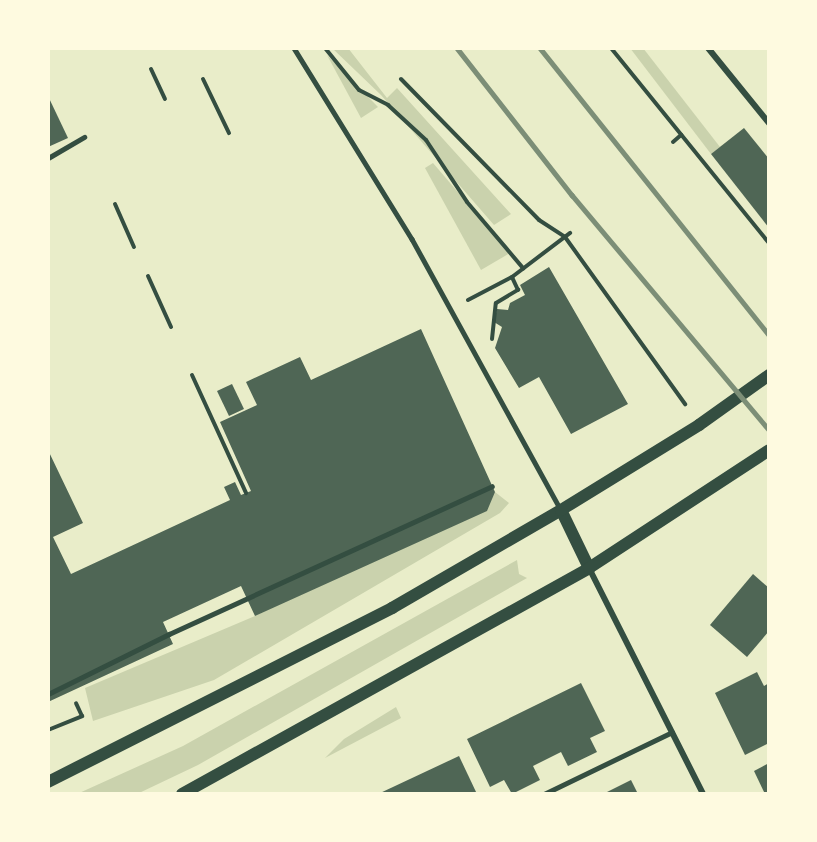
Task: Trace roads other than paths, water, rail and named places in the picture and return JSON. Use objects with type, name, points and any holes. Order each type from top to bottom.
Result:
[{"type":"main road","points":[[48,782],[392,608],[561,510],[699,424],[769,375]]},
{"type":"main road","points":[[182,794],[589,568],[723,483],[769,450]]},
{"type":"main road","points":[[561,510],[589,568]]},
{"type":"street","points":[[708,48],[769,123]]},
{"type":"street","points":[[48,158],[84,137]]},
{"type":"street","points":[[48,694],[67,683],[492,486]]},
{"type":"street","points":[[589,568],[703,794]]},
{"type":"lane","points":[[294,48],[366,160],[561,510]]},
{"type":"lane","points":[[544,794],[672,732]]},
{"type":"railway","points":[[457,48],[572,195],[769,430]]},
{"type":"railway","points":[[540,48],[769,335]]}]
